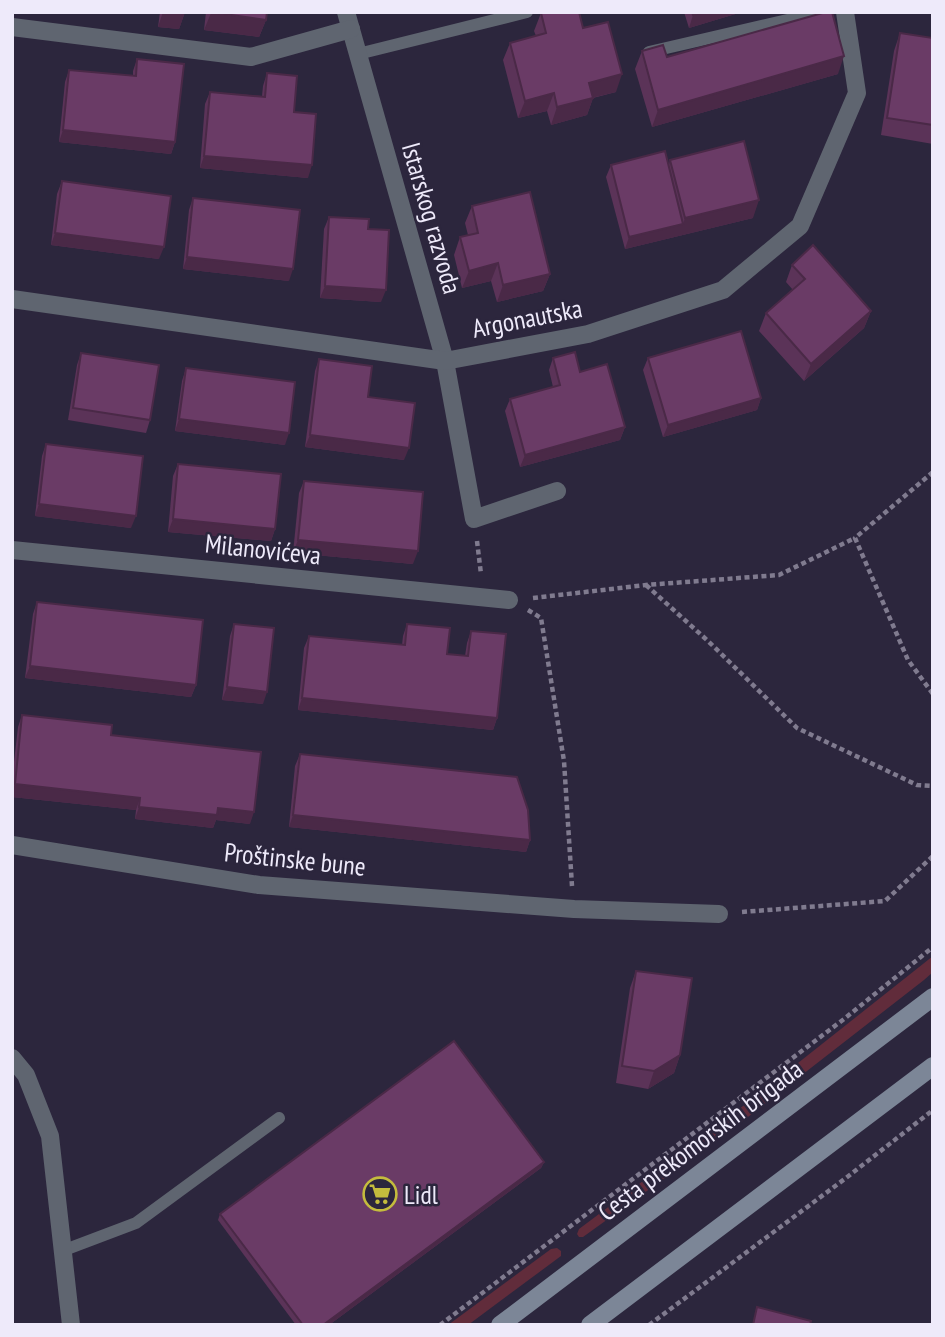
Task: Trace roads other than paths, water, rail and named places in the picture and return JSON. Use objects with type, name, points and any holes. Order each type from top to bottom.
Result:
[{"type":"main road","name":"Cesta prekomorskih brigada","points":[[500,1325],[933,997]]},
{"type":"main road","points":[[590,1325],[933,1066]]},
{"type":"street","name":"Argonautska","points":[[12,299],[445,361],[588,334],[723,290],[800,226],[857,93],[845,12]]},
{"type":"street","name":"Istarskog razvoda","points":[[349,21],[445,361],[474,519],[557,491]]},
{"type":"street","points":[[13,30],[251,57],[349,21]]},
{"type":"street","name":"Milanovićeva","points":[[12,550],[509,600]]},
{"type":"street","name":"Proštinske bune","points":[[12,845],[259,885],[574,909],[719,914]]},
{"type":"street","points":[[12,1058],[26,1075],[50,1136],[71,1325]]},
{"type":"lane","points":[[358,54],[527,12]]},
{"type":"lane","points":[[641,54],[822,12]]},
{"type":"lane","points":[[62,1251],[136,1223],[279,1118]]},
{"type":"place","name":"Lidl","points":[[380,1194]]}]
